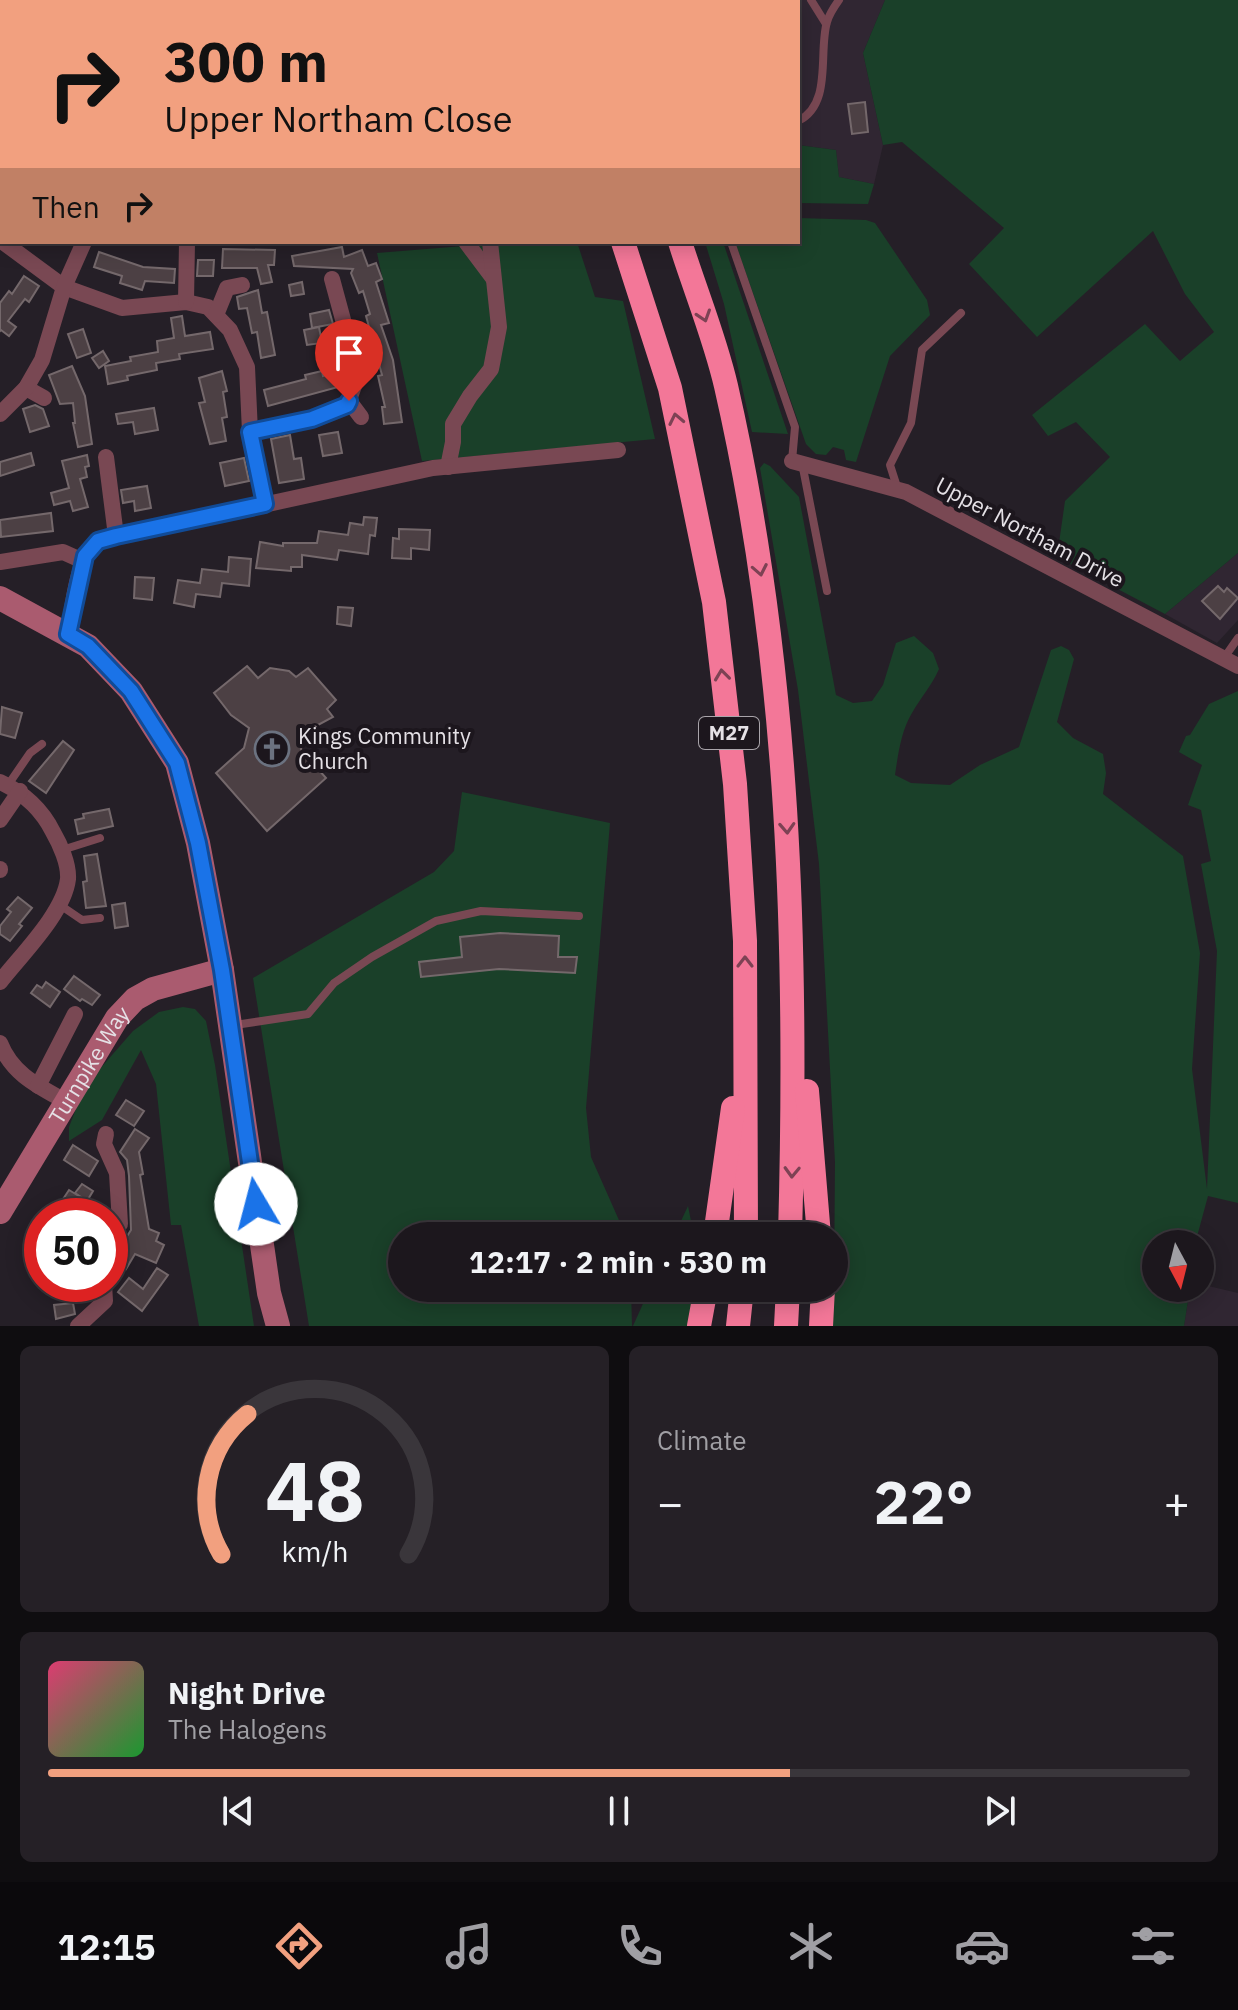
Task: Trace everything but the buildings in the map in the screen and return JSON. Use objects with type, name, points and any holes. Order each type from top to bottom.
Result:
[{"type":"highway","name":"M27","points":[[624,244],[670,388],[714,602],[735,784],[745,941],[746,1222]]},
{"type":"highway","name":"M27","points":[[681,244],[726,385],[766,600],[785,781],[793,962],[790,1222]]},
{"type":"highway","name":"M27","points":[[793,962],[818,1222]]},
{"type":"highway","name":"M27","points":[[717,1222],[745,1006]]},
{"type":"highway","points":[[699,1326],[703,1302]]},
{"type":"highway","points":[[738,1326],[741,1302]]},
{"type":"highway","points":[[786,1326],[787,1302]]},
{"type":"highway","points":[[821,1326],[822,1302]]},
{"type":"main road","points":[[0,598],[88,646],[131,691],[177,763],[198,843],[222,970],[269,1293],[278,1326]]},
{"type":"main road","name":"Turnpike Way","points":[[0,1212],[117,1018],[135,999],[153,989],[222,970]]},
{"type":"street","points":[[6,244],[64,287],[122,308],[186,302],[208,307],[216,315],[230,330],[247,367],[250,432],[265,504]]},
{"type":"street","points":[[0,414],[26,388],[42,360],[64,287],[83,244]]},
{"type":"street","points":[[186,302],[187,244]]},
{"type":"street","points":[[468,244],[494,279]]},
{"type":"street","points":[[448,467],[453,424],[491,369],[499,327],[490,244]]},
{"type":"street","points":[[250,432],[312,419],[347,405],[358,375],[332,279]]},
{"type":"street","points":[[216,315],[227,288],[242,285]]},
{"type":"street","points":[[26,388],[44,398]]},
{"type":"street","points":[[349,401],[361,417]]},
{"type":"street","points":[[68,634],[83,561],[98,541],[448,467],[618,450]]},
{"type":"street","points":[[106,457],[116,536]]},
{"type":"street","name":"Upper Northam Drive","points":[[797,462],[898,490],[1231,662]]},
{"type":"street","points":[[0,562],[63,552],[83,561]]},
{"type":"street","points":[[0,820],[9,786],[46,817],[62,851],[68,877],[59,905],[0,982]]},
{"type":"street","points":[[38,1086],[75,1014]]},
{"type":"street","points":[[2,1056],[20,1075],[65,1101]]},
{"type":"street","points":[[101,1140],[117,1173],[118,1198]]},
{"type":"street","points":[[83,1325],[104,1302]]},
{"type":"lane","points":[[811,0],[826,24]]},
{"type":"lane","points":[[800,120],[806,117],[815,101],[823,77],[826,24],[839,0]]},
{"type":"lane","points":[[732,244],[795,427],[797,462],[827,591]]},
{"type":"lane","points":[[898,490],[890,465],[911,423],[922,350],[961,313]]},
{"type":"lane","points":[[1231,662],[1238,638]]},
{"type":"lane","points":[[9,786],[30,753],[42,744]]},
{"type":"lane","points":[[62,851],[100,838]]},
{"type":"lane","points":[[59,905],[82,920],[100,918]]},
{"type":"lane","points":[[230,1026],[308,1014],[334,983],[372,957],[436,921],[481,911],[579,916]]},
{"type":"shaded area","points":[[800,0],[885,0],[863,53],[883,145],[874,184],[839,177],[836,150],[800,145]]},
{"type":"shaded area","points":[[1238,553],[1238,620],[1217,643],[1165,614]]},
{"type":"shaded area","points":[[1214,1287],[1238,1293],[1238,1326],[1184,1326],[1188,1302],[1214,1302]]},
{"type":"green space","points":[[885,0],[1238,0],[1238,553],[1165,614],[1057,557],[1065,501],[1110,457],[1076,422],[1048,436],[1032,415],[1145,324],[1180,361],[1214,332],[1185,294],[1153,231],[1037,337],[969,264],[1004,228],[902,142],[883,145],[863,53]]},
{"type":"green space","points":[[800,145],[836,150],[839,177],[874,184],[868,204],[800,203]]},
{"type":"green space","points":[[800,218],[866,220],[875,223],[927,300],[930,315],[890,356],[856,462],[846,460],[844,450],[833,447],[826,455],[816,454],[806,444],[736,244],[800,244]]},
{"type":"green space","points":[[489,244],[578,244],[595,297],[623,301],[655,439],[422,461],[377,253]]},
{"type":"green space","points":[[706,244],[724,244],[788,434],[752,432],[724,304]]},
{"type":"green space","points":[[764,463],[770,466],[799,497],[836,695],[853,703],[872,701],[883,685],[896,643],[914,636],[933,653],[939,669],[905,727],[895,775],[911,783],[950,785],[980,765],[1019,747],[1051,650],[1061,646],[1069,650],[1074,659],[1057,722],[1073,738],[1103,754],[1106,773],[1103,794],[1183,856],[1200,953],[1192,1069],[1207,1189],[1217,951],[1201,864],[1211,861],[1201,810],[1188,805],[1202,765],[1179,752],[1186,736],[1190,735],[1209,704],[1238,691],[1238,1203],[1208,1196],[1199,1230],[1142,1230],[1142,1302],[1188,1302],[1184,1326],[829,1326],[832,1302],[848,1302],[848,1222],[835,1222],[835,1162],[819,864],[798,690],[760,468]]},
{"type":"green space","points":[[462,792],[610,823],[586,1108],[591,1157],[620,1222],[388,1222],[388,1302],[631,1302],[632,1326],[309,1326],[253,978],[434,872],[454,851]]},
{"type":"green space","points":[[183,1007],[195,1009],[206,1021],[254,1326],[199,1326],[181,1225],[171,1225],[156,1084],[141,1050],[102,1120],[69,1141],[69,1127],[85,1086],[133,1031],[159,1012]]},
{"type":"green space","points":[[688,1206],[691,1222],[681,1222]]},
{"type":"green space","points":[[644,1302],[703,1302],[699,1326],[633,1326]]},
{"type":"place","name":"Kings Community Church","points":[[272,749]]},
{"type":"route","points":[[256,1204],[222,970],[198,843],[177,763],[131,691],[88,646],[68,634],[83,561],[98,541],[265,504],[250,432],[312,419],[347,405],[349,401]]}]
